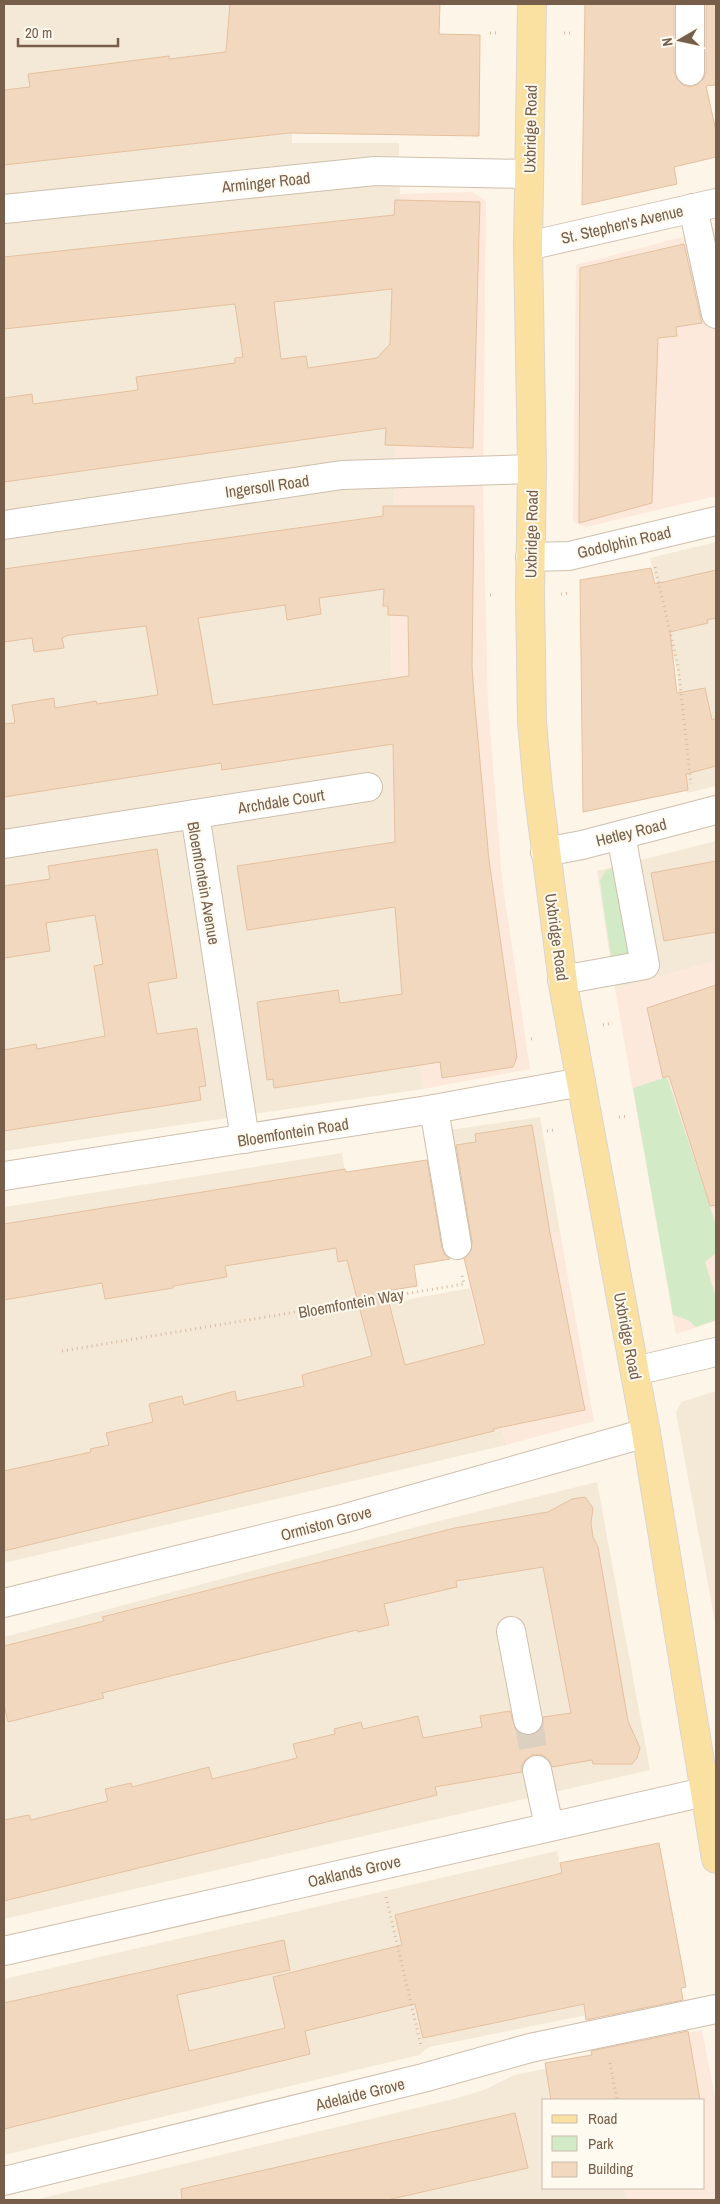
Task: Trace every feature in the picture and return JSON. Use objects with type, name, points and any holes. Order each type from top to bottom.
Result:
[{"type":"main road","name":"Uxbridge Road","points":[[532,4],[528,246],[532,469],[530,557],[532,722],[545,852],[562,980],[646,1433],[716,1858]]},
{"type":"street","points":[[690,4],[690,70]]},
{"type":"street","name":"Arminger Road","points":[[4,209],[376,171],[529,174]]},
{"type":"street","points":[[705,206],[716,314]]},
{"type":"street","name":"St. Stephen's Avenue","points":[[528,246],[705,206]]},
{"type":"street","name":"Ingersoll Road","points":[[4,525],[342,475],[532,469]]},
{"type":"street","name":"Godolphin Road","points":[[530,557],[568,556],[716,520]]},
{"type":"street","name":"Archdale Court","points":[[195,814],[368,787]]},
{"type":"street","name":"Hetley Road","points":[[545,852],[621,835],[716,810]]},
{"type":"street","name":"Bloemfontein Avenue","points":[[4,844],[195,814],[245,1139]]},
{"type":"street","points":[[562,980],[644,964],[621,835]]},
{"type":"street","name":"Bloemfontein Road","points":[[4,1176],[434,1109],[581,1082]]},
{"type":"street","points":[[434,1109],[457,1245]]},
{"type":"street","points":[[635,1371],[716,1352]]},
{"type":"street","name":"Ormiston Grove","points":[[4,1603],[346,1518],[646,1433]]},
{"type":"street","points":[[511,1631],[528,1720]]},
{"type":"street","points":[[537,1770],[549,1826]]},
{"type":"street","name":"Oaklands Grove","points":[[4,1951],[704,1792]]},
{"type":"street","name":"Adelaide Grove","points":[[4,2181],[423,2078],[530,2048],[716,2009]]},
{"type":"path","points":[[490,33],[496,33]]},
{"type":"path","points":[[564,33],[573,33]]},
{"type":"path","points":[[655,569],[678,666],[691,788]]},
{"type":"path","points":[[490,594],[495,594]]},
{"type":"path","points":[[561,594],[570,594]]},
{"type":"path","points":[[603,1025],[614,1023]]},
{"type":"path","points":[[531,1039],[536,1038]]},
{"type":"path","points":[[619,1117],[629,1116]]},
{"type":"path","points":[[547,1131],[553,1130]]},
{"type":"path","name":"Bloemfontein Way","points":[[62,1351],[464,1284],[457,1245]]},
{"type":"path","points":[[384,1891],[422,2049]]},
{"type":"path","points":[[609,2062],[617,2099]]},
{"type":"shaded area","points":[[4,4],[231,4],[228,37],[289,35],[292,143],[399,143],[400,194],[391,634],[395,839],[423,1089],[4,1151]]},
{"type":"shaded area","points":[[473,192],[486,201],[483,489],[488,703],[502,879],[530,1069],[423,1089],[405,953],[395,839],[391,634],[400,194]]},
{"type":"shaded area","points":[[716,228],[716,496],[586,527],[573,522],[576,265]]},
{"type":"shaded area","points":[[716,542],[716,786],[687,793],[677,670],[650,558]]},
{"type":"shaded area","points":[[716,841],[716,961],[615,989],[597,871]]},
{"type":"shaded area","points":[[716,961],[716,1321],[676,1334],[615,989]]},
{"type":"shaded area","points":[[540,1117],[560,1232],[461,1248],[442,1131]]},
{"type":"shaded area","points":[[342,1153],[368,1307],[470,1288],[506,1445],[4,1563],[4,1207]]},
{"type":"shaded area","points":[[560,1232],[594,1421],[506,1445],[461,1248]]},
{"type":"shaded area","points":[[716,1391],[716,1627],[676,1413],[681,1402]]},
{"type":"shaded area","points":[[597,1482],[650,1770],[4,1919],[4,1637],[439,1521]]},
{"type":"shaded area","points":[[557,1851],[592,2014],[429,2047],[419,2055],[4,2155],[4,1979]]},
{"type":"shaded area","points":[[702,2030],[716,2102],[716,2200],[627,2200],[625,2189],[705,2189],[705,2099],[606,2099],[596,2051]]},
{"type":"shaded area","points":[[597,2058],[606,2099],[542,2099],[542,2189],[625,2189],[627,2200],[34,2200],[458,2098],[486,2089],[514,2075]]},
{"type":"green space","points":[[617,866],[634,959],[612,964],[600,881],[605,871]]},
{"type":"green space","points":[[667,1077],[716,1225],[716,1253],[705,1262],[716,1297],[716,1320],[696,1327],[688,1320],[673,1315],[633,1088]]},
{"type":"building","points":[[230,4],[440,4],[439,34],[480,35],[479,136],[289,133],[4,165],[4,90],[30,87],[28,74],[169,56],[169,59],[226,52]]},
{"type":"building","points":[[585,4],[674,4],[674,71],[677,79],[683,85],[690,87],[697,85],[704,78],[706,71],[706,4],[716,4],[716,85],[706,86],[716,131],[716,157],[674,167],[677,184],[582,205]]},
{"type":"building","points":[[395,200],[480,202],[473,448],[385,445],[386,428],[4,482],[4,398],[32,394],[33,404],[138,390],[136,377],[235,363],[235,358],[243,357],[235,304],[4,329],[4,257],[394,215]],"holes":[[[392,289],[390,344],[377,358],[308,368],[306,356],[281,359],[274,302]]]},
{"type":"building","points":[[684,244],[702,323],[676,327],[677,336],[658,338],[652,503],[579,523],[580,268]]},
{"type":"building","points":[[383,506],[474,506],[472,667],[474,696],[489,860],[517,1057],[513,1067],[442,1078],[440,1062],[274,1088],[273,1079],[267,1080],[257,1002],[338,990],[340,1003],[402,994],[395,907],[247,930],[237,866],[395,842],[393,744],[222,770],[221,763],[4,797],[4,724],[15,723],[12,705],[54,698],[55,708],[96,701],[97,704],[158,695],[146,626],[69,635],[62,638],[64,648],[34,652],[32,638],[4,642],[4,569],[383,516]],"holes":[[[384,589],[383,606],[388,606],[388,615],[408,616],[409,676],[213,705],[198,618],[285,605],[287,620],[321,614],[319,598]]]},
{"type":"building","points":[[651,568],[655,584],[716,570],[716,618],[707,620],[708,623],[670,632],[677,693],[705,688],[712,720],[716,718],[716,766],[686,774],[688,790],[583,812],[580,580]]},
{"type":"building","points":[[157,849],[177,978],[148,983],[157,1034],[197,1028],[206,1086],[199,1087],[201,1100],[4,1131],[4,1050],[36,1044],[37,1049],[105,1036],[94,966],[103,964],[95,915],[46,923],[50,951],[4,958],[4,886],[50,879],[48,866]]},
{"type":"building","points":[[716,861],[716,932],[664,941],[651,873]]},
{"type":"building","points":[[716,985],[716,1205],[710,1206],[669,1076],[663,1078],[647,1008]]},
{"type":"building","points":[[532,1125],[550,1233],[585,1410],[493,1429],[494,1431],[4,1551],[4,1471],[91,1452],[90,1449],[109,1445],[106,1433],[153,1422],[149,1404],[182,1396],[184,1405],[235,1391],[237,1401],[304,1386],[302,1375],[372,1356],[347,1260],[338,1262],[336,1248],[225,1266],[227,1277],[105,1299],[102,1283],[4,1300],[4,1224],[345,1169],[346,1172],[427,1160],[442,1248],[445,1255],[450,1259],[414,1265],[417,1286],[386,1291],[405,1365],[485,1344],[464,1258],[471,1251],[472,1242],[456,1145],[476,1142],[475,1134]]},
{"type":"building","points":[[585,1497],[593,1508],[591,1523],[593,1537],[598,1547],[628,1721],[640,1748],[637,1758],[632,1764],[593,1764],[592,1760],[552,1767],[549,1760],[542,1755],[533,1755],[526,1759],[522,1765],[522,1772],[435,1787],[437,1795],[4,1901],[4,1820],[29,1815],[31,1820],[108,1801],[105,1789],[131,1783],[132,1787],[209,1767],[212,1779],[297,1758],[293,1744],[335,1734],[334,1729],[361,1722],[363,1729],[418,1716],[423,1738],[482,1727],[480,1716],[510,1711],[516,1730],[522,1735],[530,1735],[539,1731],[543,1725],[543,1717],[571,1713],[543,1567],[456,1581],[457,1587],[384,1604],[389,1625],[358,1632],[357,1630],[102,1693],[104,1698],[8,1722],[4,1705],[4,1646],[104,1621],[102,1617],[455,1528],[548,1512],[572,1499]]},
{"type":"building","points":[[659,1843],[686,1987],[681,1988],[683,2000],[586,2020],[584,2004],[423,2038],[415,2004],[305,2031],[310,2054],[4,2129],[4,2003],[284,1940],[290,1970],[177,1995],[189,2051],[285,2028],[273,1977],[402,1945],[395,1915],[562,1873],[560,1863]]},
{"type":"building","points":[[688,2031],[700,2099],[551,2099],[545,2063],[592,2055],[591,2051]]},
{"type":"building","points":[[515,2113],[528,2168],[387,2200],[182,2200],[181,2189]]},
{"type":"tunnel","points":[[528,1720],[537,1770]]}]
